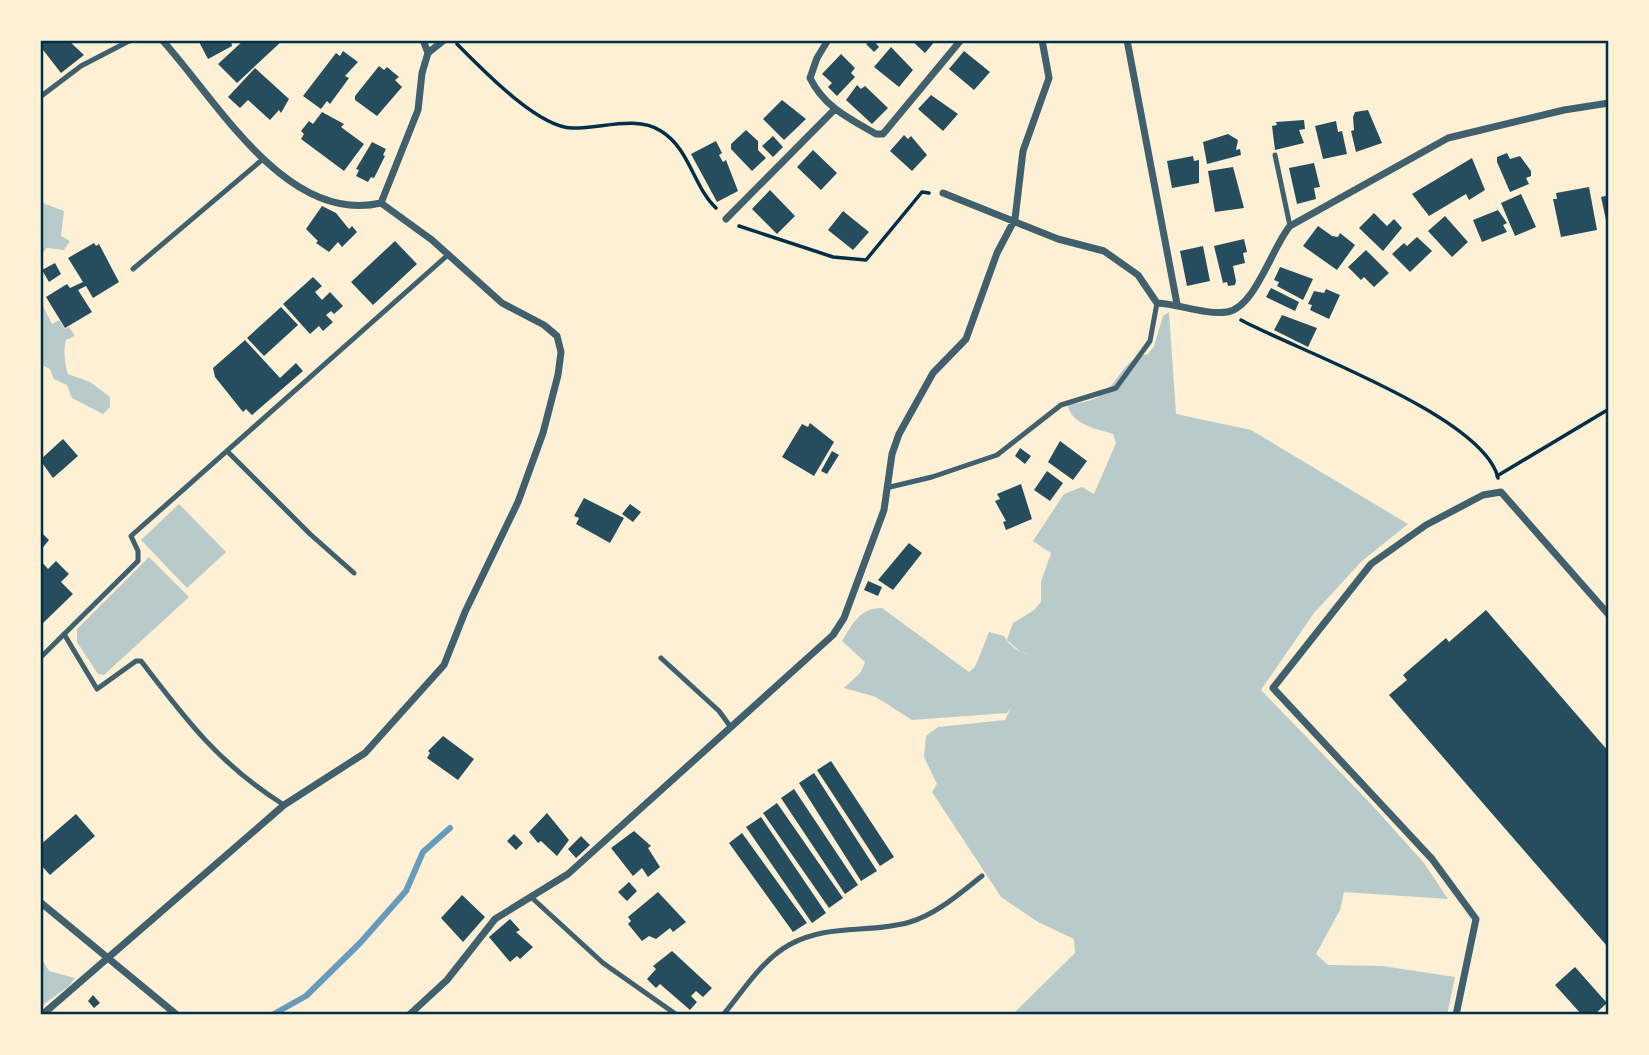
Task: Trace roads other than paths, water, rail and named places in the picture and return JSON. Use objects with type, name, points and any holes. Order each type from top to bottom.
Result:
[{"type":"street","points":[[42,1015],[284,805],[365,753],[444,665],[465,612],[518,502],[543,433],[561,352],[557,336],[544,325],[502,303],[472,279],[449,254],[382,203],[354,205],[329,200],[312,193],[263,159],[162,40]]},
{"type":"street","points":[[423,40],[428,53]]},
{"type":"street","points":[[382,203],[418,110],[422,73],[428,53],[444,40]]},
{"type":"street","points":[[828,40],[817,58],[810,78],[817,92],[834,110],[876,134],[883,134],[961,40]]},
{"type":"street","points":[[409,1015],[447,980],[495,919],[568,874],[833,635],[844,618],[890,487],[892,454],[899,434],[933,373],[966,339],[998,253],[1015,219],[1023,151],[1049,78],[1042,40]]},
{"type":"street","points":[[1127,40],[1177,304]]},
{"type":"street","points":[[943,193],[1015,219],[1058,239],[1104,251],[1138,275],[1157,303],[1227,312],[1244,303],[1280,237],[1290,226],[1448,138],[1553,113],[1609,103]]},
{"type":"street","points":[[726,219],[834,110]]},
{"type":"street","points":[[1456,1015],[1475,919],[1432,859],[1273,688],[1371,564],[1426,525],[1483,495],[1501,492],[1609,615]]},
{"type":"street","points":[[40,902],[177,1015]]},
{"type":"lane","points":[[40,97],[81,66],[131,40]]},
{"type":"lane","points":[[1275,155],[1290,226]]},
{"type":"lane","points":[[133,269],[263,159]]},
{"type":"lane","points":[[40,658],[138,561],[138,551],[131,536],[449,254]]},
{"type":"lane","points":[[890,487],[932,477],[997,454],[1061,405],[1116,388],[1150,341],[1157,303]]},
{"type":"lane","points":[[227,451],[354,573]]},
{"type":"lane","points":[[64,634],[97,689],[136,661],[141,661],[199,737],[258,789],[284,805]]},
{"type":"lane","points":[[661,658],[719,711],[730,726]]},
{"type":"lane","points":[[723,1015],[771,958],[789,945],[834,930],[907,923],[949,901],[982,876]]},
{"type":"lane","points":[[531,897],[603,964],[677,1015]]},
{"type":"waterway","points":[[272,1015],[306,996],[360,943],[406,891],[423,852],[450,828]]}]
